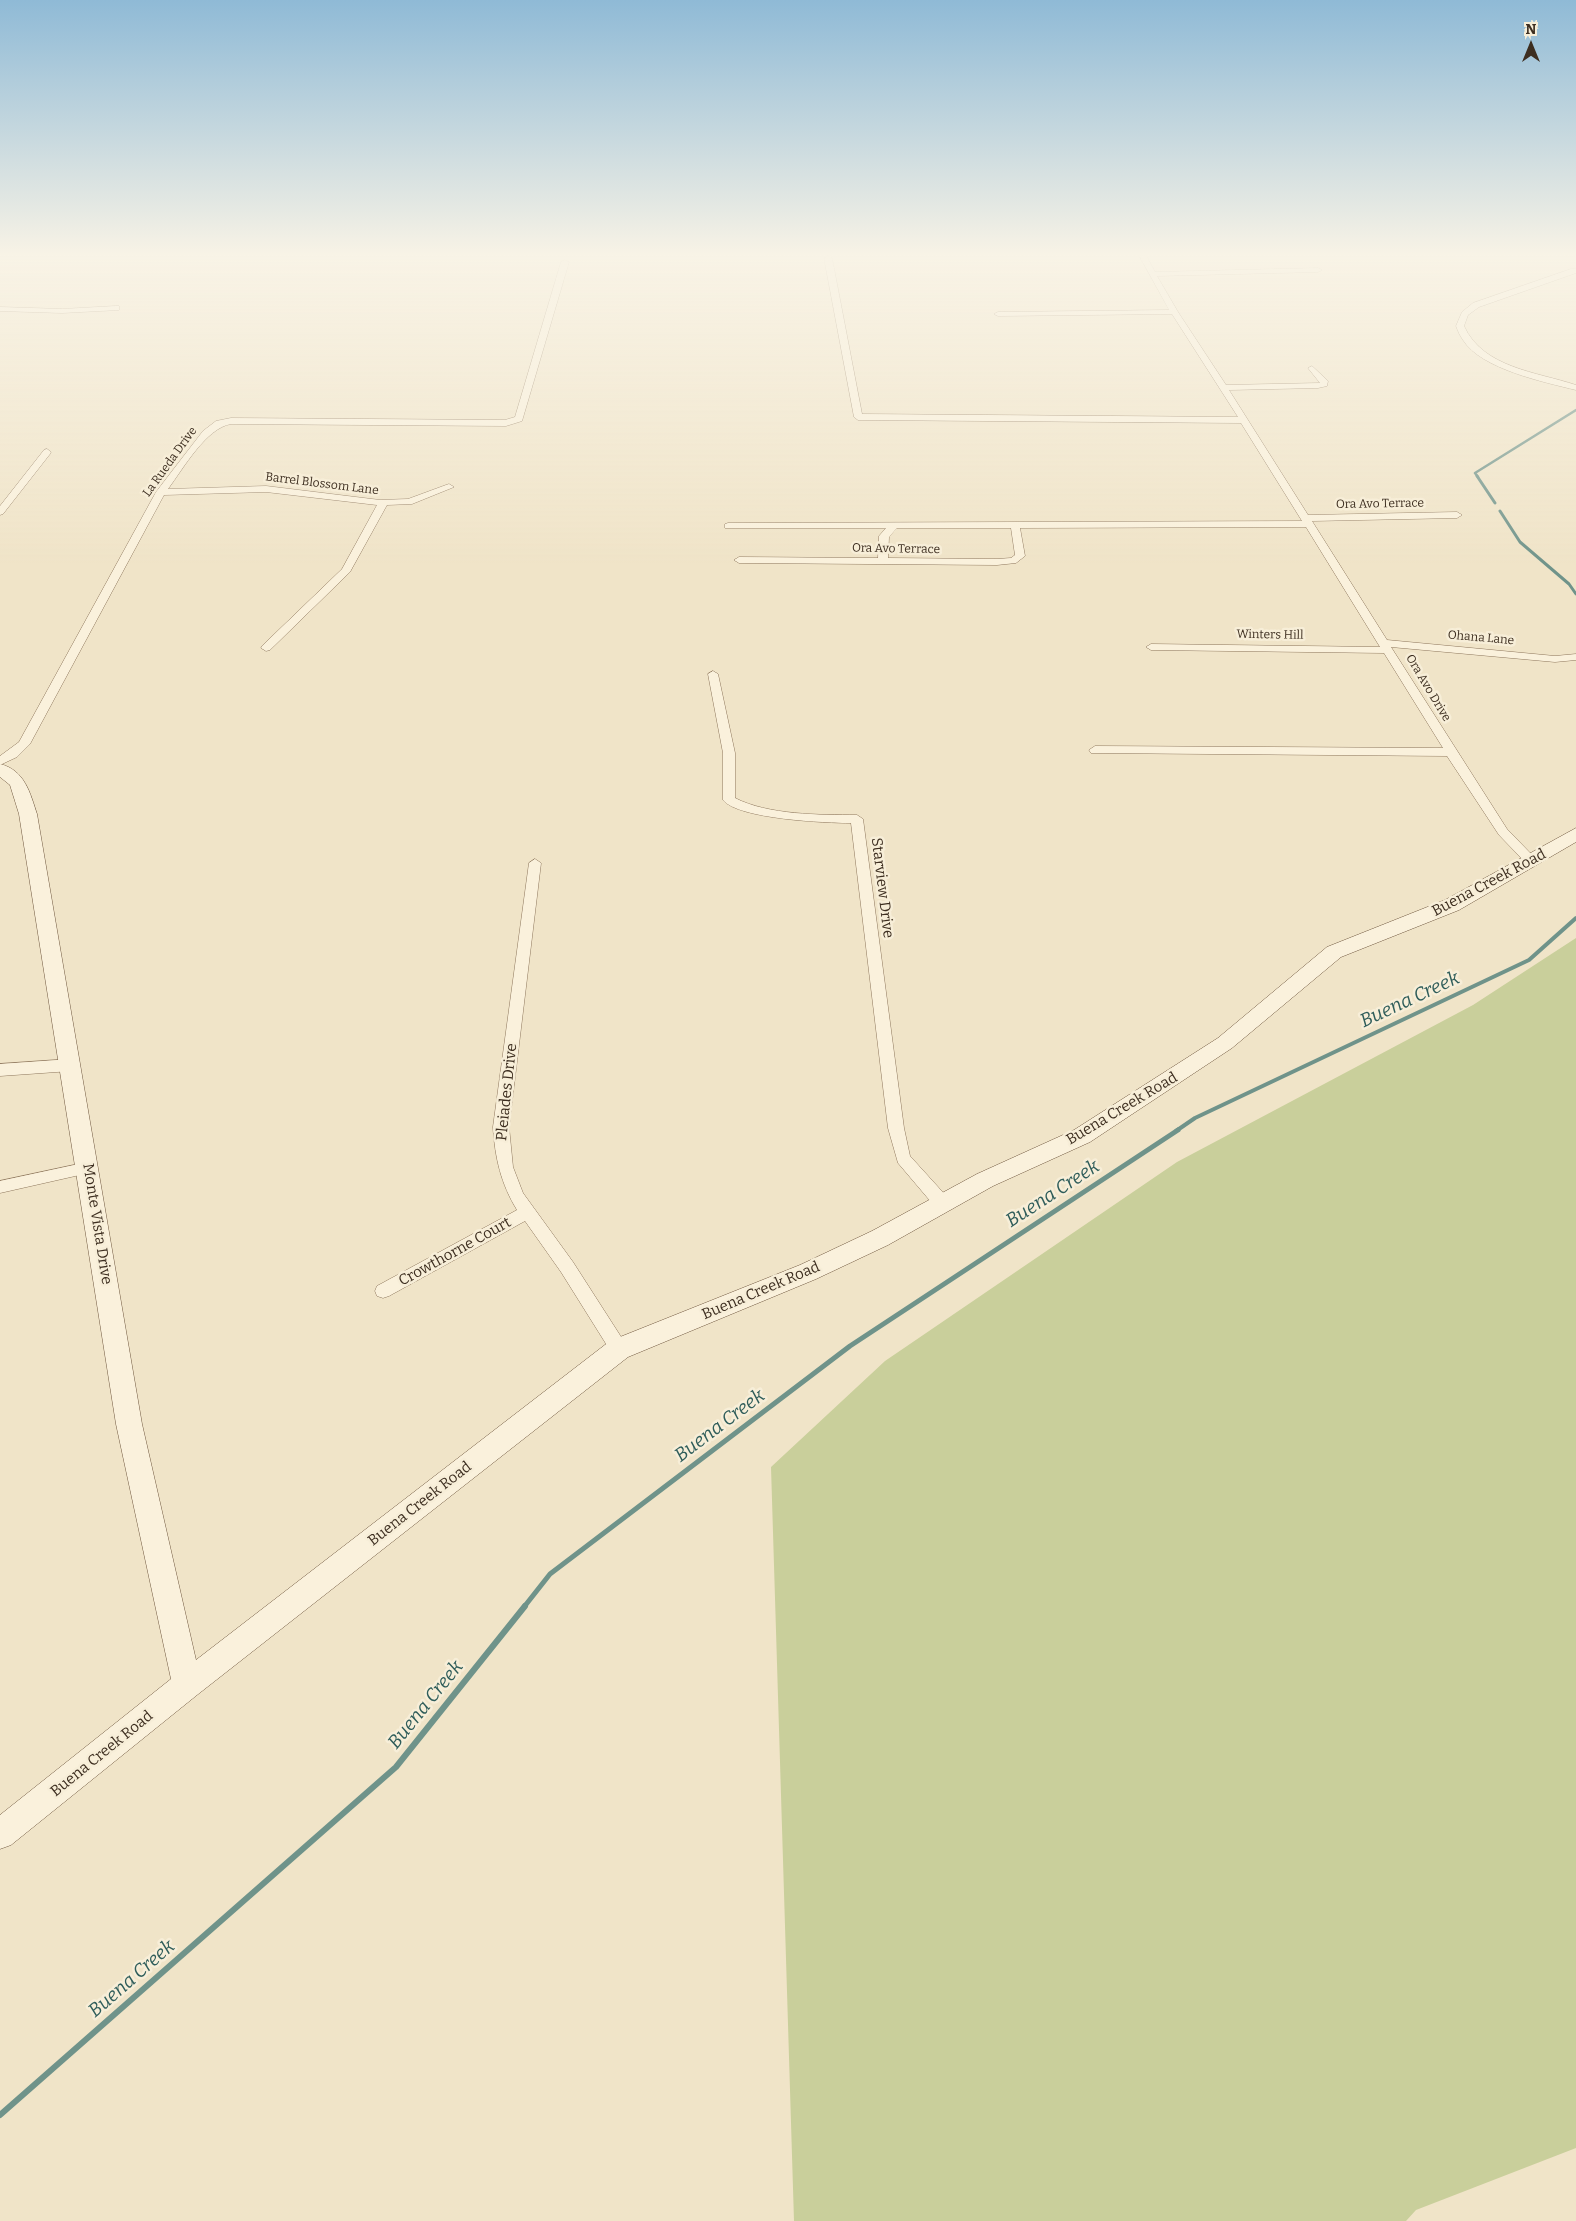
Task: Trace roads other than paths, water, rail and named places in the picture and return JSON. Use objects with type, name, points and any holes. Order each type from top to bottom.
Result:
[{"type":"main road","name":"Monte Vista Drive","points":[[0,769],[18,783],[28,814],[129,1424],[187,1685]]},
{"type":"main road","name":"Buena Creek Road","points":[[0,1834],[187,1685],[620,1349],[808,1272],[880,1238],[985,1180],[1082,1136],[1226,1043],[1334,952],[1452,905],[1576,834]]},
{"type":"street","name":"La Rueda Drive","points":[[0,761],[13,754],[24,744],[161,492],[206,433],[225,422],[506,423],[519,419],[537,359]]},
{"type":"street","points":[[847,359],[858,418],[1244,420]]},
{"type":"street","name":"Ora Avo Drive","points":[[1204,359],[1503,832],[1531,861]]},
{"type":"street","points":[[1492,359],[1512,369],[1573,385]]},
{"type":"street","points":[[1223,388],[1318,386],[1324,384],[1324,381],[1312,368]]},
{"type":"street","points":[[0,512],[47,452]]},
{"type":"street","points":[[382,502],[409,502],[449,487]]},
{"type":"street","name":"Barrel Blossom Lane","points":[[161,492],[266,489],[382,502],[346,570],[322,596],[266,648]]},
{"type":"street","name":"Ora Avo Terrace","points":[[728,526],[1306,521],[1457,515]]},
{"type":"street","points":[[883,561],[884,536],[895,525]]},
{"type":"street","name":"Ora Avo Terrace","points":[[739,560],[1013,561],[1020,556],[1015,525]]},
{"type":"street","name":"Winters Hill","points":[[1151,647],[1386,646]]},
{"type":"street","name":"Ohana Lane","points":[[1386,646],[1555,659],[1576,657]]},
{"type":"street","name":"Starview Drive","points":[[713,674],[730,753],[729,800],[737,806],[777,813],[832,820],[858,819],[896,1128],[902,1159],[943,1204]]},
{"type":"street","points":[[1094,750],[1451,752]]},
{"type":"street","name":"Pleiades Drive","points":[[535,863],[501,1127],[501,1151],[505,1172],[518,1201],[558,1255],[620,1349]]},
{"type":"street","points":[[0,1070],[71,1065]]},
{"type":"street","points":[[0,1188],[88,1168]]},
{"type":"street","name":"Crowthorne Court","points":[[384,1291],[526,1213]]},
{"type":"waterway","name":"Buena Creek","points":[[1478,477],[1475,473],[1576,410]]},
{"type":"waterway","name":"Buena Creek","points":[[1477,476],[1495,503]]},
{"type":"waterway","name":"Buena Creek","points":[[1500,511],[1520,542],[1569,584],[1576,594]]},
{"type":"waterway","name":"Buena Creek","points":[[1176,1131],[1195,1118],[1529,960],[1576,918]]},
{"type":"waterway","name":"Buena Creek","points":[[524,1607],[550,1574],[850,1346],[1178,1130]]},
{"type":"waterway","name":"Buena Creek","points":[[0,2115],[396,1767],[525,1606]]}]
